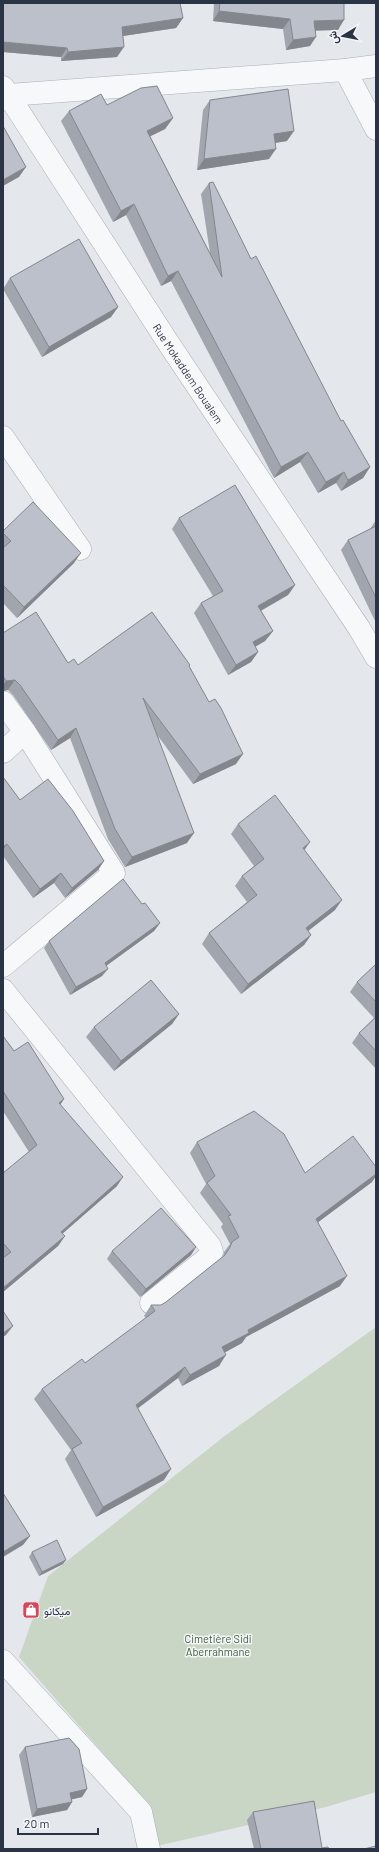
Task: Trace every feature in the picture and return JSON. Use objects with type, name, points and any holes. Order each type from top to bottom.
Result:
[{"type":"street","points":[[5,93],[345,70],[376,66]]},
{"type":"street","points":[[345,70],[376,129]]},
{"type":"street","name":"Rue Mokaddem Boualem","points":[[5,93],[169,344],[359,628],[376,657]]},
{"type":"street","points":[[3,437],[80,549]]},
{"type":"street","points":[[3,702],[25,732],[114,873],[3,966]]},
{"type":"street","points":[[3,752],[25,732]]},
{"type":"street","points":[[3,990],[210,1246],[212,1252],[210,1256],[151,1303]]},
{"type":"street","points":[[3,1661],[141,1812],[149,1849]]},
{"type":"green space","name":"Cimetière Sidi Aberrahmane","points":[[376,1327],[376,1792],[326,1807],[157,1846],[145,1801],[19,1657],[48,1576],[226,1435]]},
{"type":"building","points":[[3,3],[180,3],[183,18],[122,27],[124,47],[68,52],[67,48],[3,42]]},
{"type":"building","points":[[220,3],[344,3],[344,20],[314,21],[316,37],[293,40],[290,19],[219,11]]},
{"type":"building","points":[[157,86],[173,118],[147,131],[222,277],[209,183],[213,182],[251,259],[256,256],[341,421],[343,420],[370,467],[348,480],[344,472],[326,482],[308,452],[281,467],[178,271],[168,276],[134,204],[121,211],[69,111],[101,94],[107,105],[141,88]]},
{"type":"building","points":[[288,89],[294,131],[274,134],[276,149],[204,159],[210,100]]},
{"type":"building","points":[[3,126],[26,167],[3,180]]},
{"type":"building","points":[[79,239],[118,307],[49,347],[10,278]]},
{"type":"building","points":[[235,485],[295,585],[258,606],[273,631],[253,642],[258,652],[236,665],[201,603],[223,591],[179,518]]},
{"type":"building","points":[[33,502],[81,553],[24,607],[3,585],[3,548],[11,541],[3,533],[3,531]]},
{"type":"building","points":[[376,526],[376,598],[348,540]]},
{"type":"building","points":[[36,612],[68,663],[74,659],[78,665],[152,612],[190,665],[189,666],[209,702],[215,699],[221,708],[243,754],[200,774],[143,698],[194,833],[132,857],[115,829],[76,728],[58,740],[20,685],[15,680],[6,681],[3,676],[3,633]]},
{"type":"building","points":[[3,777],[20,800],[48,779],[73,811],[104,861],[72,888],[61,873],[40,889],[7,844],[3,847]]},
{"type":"building","points":[[275,795],[310,842],[303,848],[342,900],[306,928],[311,935],[248,984],[209,933],[257,895],[242,876],[264,859],[238,824]]},
{"type":"building","points":[[123,879],[142,904],[145,903],[160,923],[105,963],[108,969],[76,987],[49,941]]},
{"type":"building","points":[[376,964],[376,1002],[357,982]]},
{"type":"building","points":[[151,980],[179,1014],[121,1061],[94,1027]]},
{"type":"building","points":[[376,1017],[376,1051],[359,1033]]},
{"type":"building","points":[[3,1036],[14,1051],[28,1042],[64,1099],[59,1103],[123,1177],[61,1232],[65,1236],[3,1288],[3,1258],[11,1252],[3,1243],[3,1173],[37,1145],[3,1091]]},
{"type":"building","points":[[254,1111],[284,1134],[305,1173],[353,1136],[376,1167],[376,1174],[316,1219],[347,1276],[248,1330],[249,1333],[222,1347],[226,1355],[190,1375],[185,1367],[136,1405],[171,1469],[103,1507],[72,1449],[82,1443],[42,1389],[82,1359],[85,1363],[155,1311],[151,1305],[161,1305],[166,1302],[225,1255],[232,1242],[239,1237],[228,1216],[231,1215],[207,1183],[215,1176],[197,1142]]},
{"type":"building","points":[[161,1208],[196,1247],[146,1289],[112,1251]]},
{"type":"building","points":[[3,1311],[13,1326],[3,1333]]},
{"type":"building","points":[[3,1493],[30,1536],[3,1552]]},
{"type":"building","points":[[57,1540],[66,1560],[42,1572],[32,1552]]},
{"type":"building","points":[[69,1738],[79,1749],[87,1789],[70,1793],[72,1802],[37,1809],[25,1747]]},
{"type":"building","points":[[314,1801],[322,1848],[328,1847],[329,1849],[261,1849],[253,1812]]},
{"type":"building","points":[[376,1846],[376,1849],[364,1849]]},
{"type":"place","name":"ميكانو","points":[[31,1610]]}]
